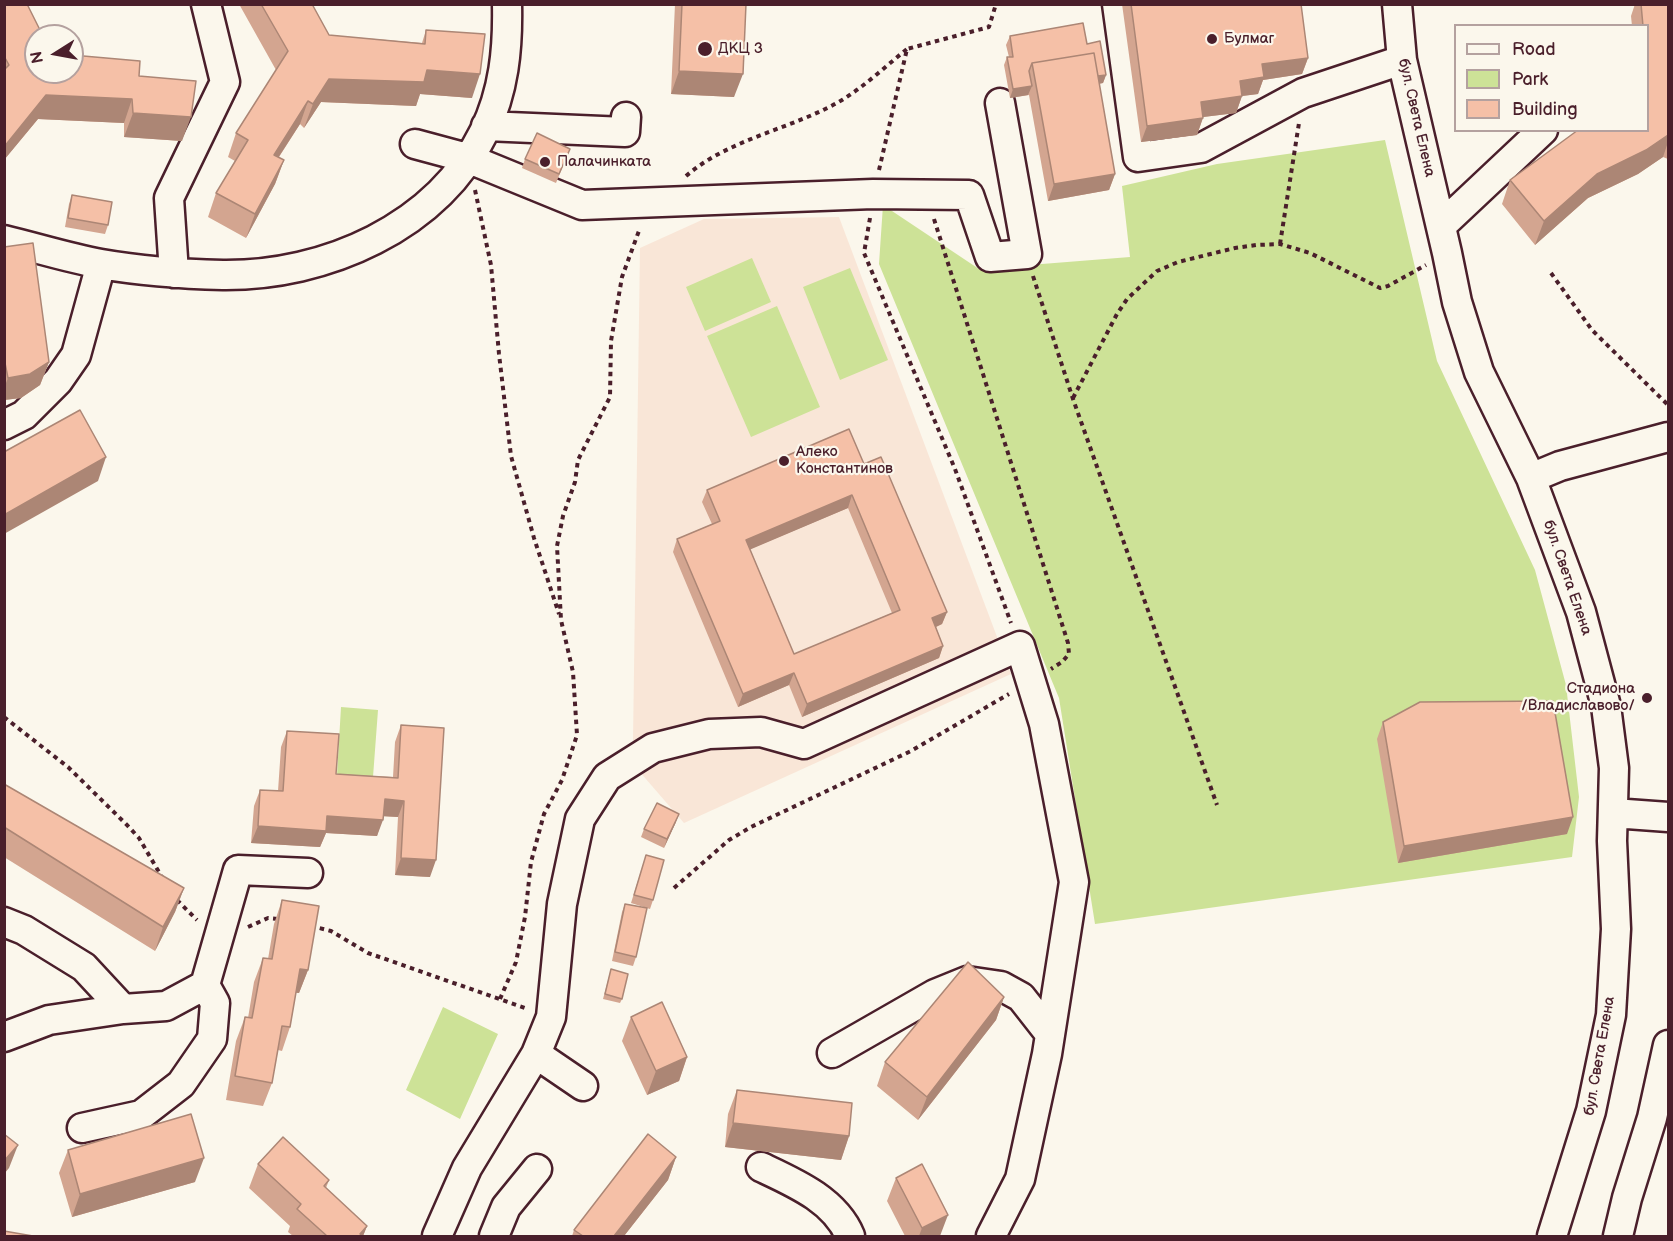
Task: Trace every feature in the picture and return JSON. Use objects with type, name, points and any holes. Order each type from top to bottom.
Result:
[{"type":"street","points":[[174,273],[168,198],[225,82],[206,4]]},
{"type":"street","points":[[4,240],[101,264],[174,273],[226,275],[275,271],[320,261],[358,248],[395,230],[427,206],[467,158],[486,126],[500,88],[508,46],[507,4]]},
{"type":"street","points":[[1117,4],[1138,157],[1201,148],[1303,93],[1402,60]]},
{"type":"street","name":"бул. Света Елена","points":[[1397,4],[1402,60],[1444,239],[1456,302],[1479,372],[1531,478],[1581,612],[1606,706],[1614,768],[1616,929],[1611,1015],[1591,1110],[1552,1236]]},
{"type":"street","points":[[416,144],[467,158],[582,205],[873,194],[969,195],[990,257],[1026,254],[1000,103]]},
{"type":"street","points":[[486,126],[625,132],[626,117]]},
{"type":"street","points":[[1444,239],[1542,132]]},
{"type":"street","points":[[4,425],[24,415],[58,381],[76,355],[101,264]]},
{"type":"street","points":[[1531,478],[1560,466],[1668,437]]},
{"type":"street","points":[[437,1236],[466,1168],[536,1054],[551,1017],[562,904],[580,819],[607,777],[653,748],[709,734],[761,732],[804,744],[1020,646],[1044,724],[1074,882],[1050,1034],[1020,1179],[991,1236]]},
{"type":"street","points":[[1613,813],[1668,817]]},
{"type":"street","points":[[4,1037],[49,1020],[123,1009],[166,1006],[205,985],[238,870],[308,873]]},
{"type":"street","points":[[4,922],[24,930],[84,967],[123,1009]]},
{"type":"street","points":[[832,1053],[935,994],[967,981],[1001,986],[1021,997],[1050,1034]]},
{"type":"street","points":[[82,1128],[141,1115],[181,1084],[212,1039],[215,1003],[205,985]]},
{"type":"street","points":[[1618,1236],[1627,1198],[1662,1097],[1668,1045]]},
{"type":"street","points":[[536,1054],[582,1086]]},
{"type":"street","points":[[761,1167],[795,1183],[827,1204],[847,1228],[850,1236]]},
{"type":"street","points":[[494,1236],[506,1207],[537,1169]]},
{"type":"path","points":[[561,620],[556,546],[575,482],[578,460],[610,397],[611,341],[622,277],[637,232],[656,202],[691,172],[726,151],[842,100],[907,49],[989,27],[996,4]]},
{"type":"path","points":[[907,49],[873,194],[864,253],[955,469],[1020,646]]},
{"type":"path","points":[[1280,244],[1303,93]]},
{"type":"path","points":[[467,158],[483,221],[491,265],[512,456],[534,538],[561,620],[573,672],[577,735],[562,780],[544,813],[531,862],[525,917],[516,962],[500,999]]},
{"type":"path","points":[[674,888],[729,840],[751,827],[911,751],[1031,682],[1062,662],[1069,654],[1068,643],[926,194]]},
{"type":"path","points":[[1073,399],[1117,314],[1127,299],[1158,271],[1207,254],[1256,245],[1280,244],[1310,253],[1380,288],[1388,286],[1444,239]]},
{"type":"path","points":[[1026,254],[1073,399],[1217,805]]},
{"type":"path","points":[[1551,273],[1592,330],[1668,405]]},
{"type":"path","points":[[4,717],[68,766],[139,838],[164,881]]},
{"type":"path","points":[[177,900],[189,915],[221,934],[243,929],[268,918],[289,921]]},
{"type":"path","points":[[310,926],[331,931],[368,953],[551,1017]]},
{"type":"shaded area","name":"Алеко Константинов","points":[[839,217],[1011,674],[684,823],[639,771],[633,740],[640,248],[704,219]]},
{"type":"green space","points":[[1385,140],[1437,361],[1535,570],[1566,685],[1579,797],[1572,857],[1095,924],[1059,698],[879,264],[883,205],[979,269],[1130,257],[1122,186],[1217,164]]},
{"type":"green space","points":[[752,258],[771,302],[705,331],[686,287]]},
{"type":"green space","points":[[850,268],[888,360],[840,380],[803,287]]},
{"type":"green space","points":[[777,306],[820,407],[751,437],[707,336]]},
{"type":"green space","points":[[341,707],[378,710],[373,777],[337,775]]},
{"type":"green space","points":[[443,1007],[498,1034],[460,1119],[406,1090]]},
{"type":"building","points":[[4,4],[27,4],[37,24],[24,24],[24,84],[84,84],[84,56],[140,61],[139,76],[196,81],[191,117],[133,113],[132,99],[46,95],[4,147],[4,70],[9,65],[4,56]]},
{"type":"building","points":[[261,4],[312,4],[329,35],[425,44],[426,30],[485,34],[480,74],[427,70],[424,82],[329,79],[313,104],[308,101],[274,155],[284,160],[255,214],[216,193],[248,140],[236,133],[288,51]]},
{"type":"building","name":"ДКЦ 3","points":[[682,4],[746,4],[743,74],[679,71]]},
{"type":"building","name":"Булмаг","points":[[1131,4],[1301,4],[1308,58],[1262,64],[1264,77],[1240,81],[1242,96],[1201,102],[1203,118],[1147,126]]},
{"type":"building","points":[[1641,4],[1668,4],[1668,135],[1646,150],[1597,174],[1544,221],[1510,180],[1575,132],[1649,132],[1649,24],[1643,24]]},
{"type":"building","points":[[1083,23],[1087,44],[1100,41],[1106,75],[1098,76],[1094,53],[1032,63],[1029,71],[1032,86],[1013,89],[1007,57],[1013,57],[1010,36]]},
{"type":"building","points":[[1094,53],[1115,174],[1054,184],[1032,63]]},
{"type":"building","name":"Палачинката","points":[[537,133],[570,149],[559,174],[525,159]]},
{"type":"building","points":[[72,195],[112,202],[108,225],[68,218]]},
{"type":"building","points":[[33,243],[49,362],[30,374],[8,378],[4,358],[4,247]]},
{"type":"building","points":[[80,410],[106,457],[4,515],[4,452]]},
{"type":"building","points":[[849,429],[864,464],[881,457],[947,612],[932,618],[943,646],[807,704],[794,673],[743,694],[677,539],[720,521],[707,490]],"holes":[[[852,495],[900,610],[794,654],[746,540]]]},
{"type":"building","points":[[1553,701],[1573,817],[1404,846],[1383,722],[1420,702]]},
{"type":"building","points":[[401,725],[444,728],[436,860],[401,858],[404,801],[385,799],[383,820],[327,816],[326,831],[258,826],[260,790],[283,791],[287,731],[339,734],[336,774],[398,778]]},
{"type":"building","points":[[4,784],[184,888],[163,927],[4,827]]},
{"type":"building","points":[[657,803],[679,814],[667,839],[644,829]]},
{"type":"building","points":[[646,855],[664,860],[653,900],[634,895]]},
{"type":"building","points":[[282,900],[319,906],[308,970],[300,969],[290,1027],[282,1026],[272,1083],[235,1076],[245,1017],[252,1018],[263,958],[272,959]]},
{"type":"building","points":[[625,904],[647,908],[636,957],[615,952]]},
{"type":"building","points":[[968,962],[1004,997],[927,1097],[885,1062]]},
{"type":"building","points":[[611,969],[628,974],[622,999],[605,994]]},
{"type":"building","points":[[662,1002],[687,1057],[656,1071],[631,1017]]},
{"type":"building","points":[[737,1090],[852,1103],[849,1136],[733,1123]]},
{"type":"building","points":[[191,1114],[204,1158],[80,1194],[68,1150]]},
{"type":"building","points":[[4,1134],[18,1145],[4,1161]]},
{"type":"building","points":[[648,1134],[676,1157],[614,1236],[583,1236],[574,1230]]},
{"type":"building","points":[[283,1137],[329,1180],[324,1186],[367,1226],[360,1234],[363,1236],[327,1236],[297,1209],[301,1204],[258,1164]]},
{"type":"building","points":[[922,1164],[948,1215],[922,1228],[896,1178]]},
{"type":"building","points":[[4,1231],[33,1236],[4,1236]]},
{"type":"place","name":"Булмаг","points":[[1212,39]]},
{"type":"place","name":"ДКЦ 3","points":[[705,49]]},
{"type":"place","name":"Палачинката","points":[[545,162]]},
{"type":"place","name":"Алеко Константинов","points":[[784,461]]},
{"type":"place","name":"Стадиона /Владиславово/","points":[[1647,698]]}]
